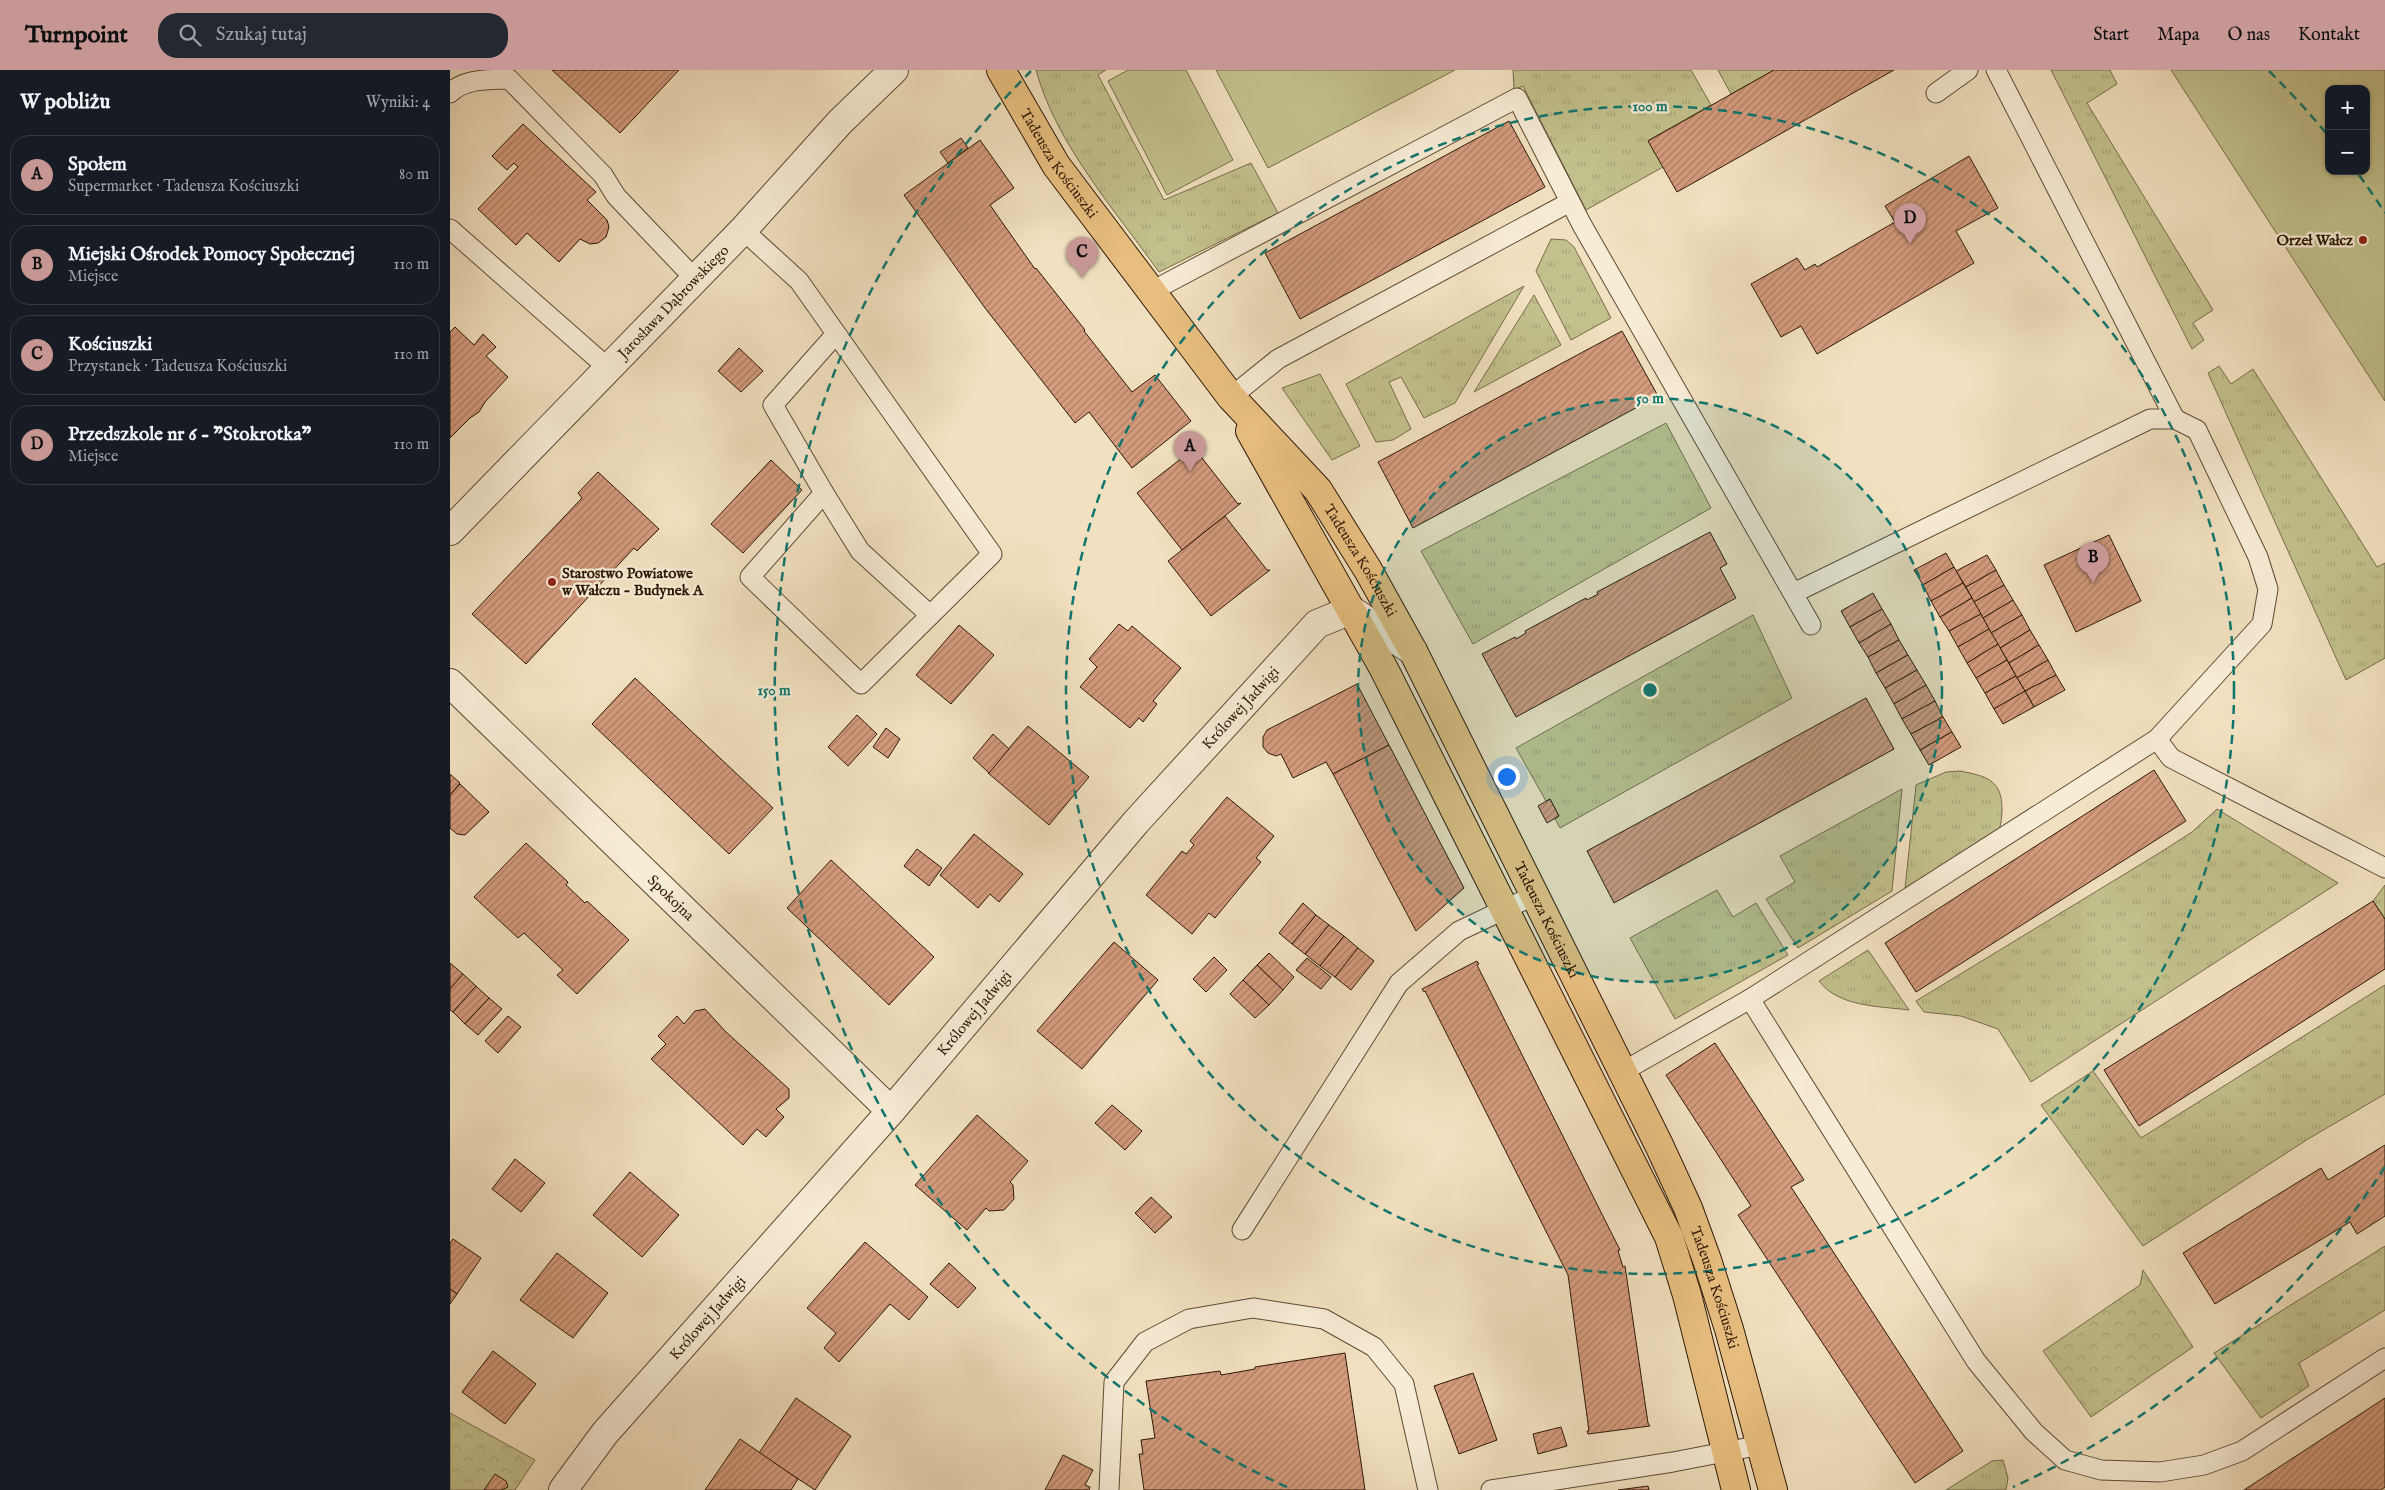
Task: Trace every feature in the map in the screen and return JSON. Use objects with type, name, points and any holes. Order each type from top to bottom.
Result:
[{"type":"main road","name":"Tadeusza Kościuszki","points":[[1001,70],[1056,165],[1231,397],[1318,490],[1368,570],[1412,651],[1688,1208],[1707,1260],[1773,1490]]},
{"type":"main road","name":"Tadeusza Kościuszki","points":[[1231,397],[1384,668],[1669,1238],[1687,1295],[1724,1451],[1736,1490]]},
{"type":"street","name":"Jarosława Dąbrowskiego","points":[[450,531],[743,230],[840,122],[894,70]]},
{"type":"street","points":[[1351,610],[1412,651]]},
{"type":"street","name":"Królowej Jadwigi","points":[[563,1490],[605,1432],[892,1111],[1136,822],[1317,624],[1351,610]]},
{"type":"street","name":"Spokojna","points":[[450,683],[892,1111]]},
{"type":"lane","points":[[1936,93],[1968,70]]},
{"type":"lane","points":[[1996,70],[2174,419]]},
{"type":"lane","points":[[450,93],[454,88],[474,81],[510,79],[603,175],[616,196],[695,279]]},
{"type":"lane","points":[[1152,291],[1517,98],[1570,202],[1811,625]]},
{"type":"lane","points":[[1231,397],[1278,359],[1570,202]]},
{"type":"lane","points":[[450,229],[608,368]]},
{"type":"lane","points":[[743,230],[799,281],[835,335],[992,554],[861,684],[750,577],[824,493]]},
{"type":"lane","points":[[835,335],[773,404],[860,551],[930,615]]},
{"type":"lane","points":[[1622,1072],[1750,1000],[2157,739],[2262,624],[2268,589],[2258,557],[2197,430],[2174,419],[2150,419],[1802,589],[1792,591]]},
{"type":"lane","points":[[2157,739],[2171,758],[2385,868]]},
{"type":"lane","points":[[1242,1230],[1399,983],[1459,931],[1534,896]]},
{"type":"lane","points":[[1750,1000],[1984,1372],[2034,1432],[2065,1460],[2101,1470],[2160,1472],[2204,1465],[2242,1451],[2385,1358]]},
{"type":"lane","points":[[1109,1490],[1114,1382],[1145,1342],[1189,1319],[1253,1308],[1324,1319],[1374,1347],[1404,1384],[1428,1490]]},
{"type":"lane","points":[[1491,1490],[1673,1462],[1761,1445]]},
{"type":"green space","points":[[1036,70],[1106,70],[1098,75],[1164,200],[1251,163],[1278,213],[1159,272],[1088,176],[1072,150],[1057,124]]},
{"type":"green space","points":[[1128,70],[1186,70],[1233,160],[1167,195],[1108,81]]},
{"type":"green space","points":[[1216,70],[1455,70],[1268,168]]},
{"type":"green space","points":[[1513,70],[1691,70],[1711,105],[1649,140],[1663,167],[1586,210],[1523,86],[1514,90]]},
{"type":"green space","points":[[1718,70],[1774,70],[1731,94]]},
{"type":"green space","points":[[2051,70],[2110,70],[2117,84],[2087,103],[2213,310],[2193,323],[2204,340],[2192,349]]},
{"type":"green space","points":[[2171,70],[2385,70],[2385,401]]},
{"type":"green space","points":[[1551,239],[1566,240],[1574,247],[1611,318],[1571,340],[1536,271]]},
{"type":"green space","points":[[1524,286],[1455,403],[1424,418],[1401,377],[1389,382],[1411,429],[1393,440],[1376,442],[1346,384]]},
{"type":"green space","points":[[1534,295],[1561,345],[1474,392]]},
{"type":"green space","points":[[2219,366],[2231,384],[2253,369],[2377,567],[2385,563],[2385,658],[2346,680],[2208,373]]},
{"type":"green space","points":[[1320,374],[1360,446],[1332,460],[1282,388]]},
{"type":"green space","points":[[1666,423],[1711,508],[1473,644],[1421,551]]},
{"type":"green space","points":[[1753,615],[1792,698],[1560,828],[1555,819],[1559,816],[1550,799],[1546,801],[1516,748]]},
{"type":"green space","points":[[1960,771],[1984,777],[1995,785],[1999,791],[2002,809],[1998,833],[1905,888],[1916,785],[1946,772]]},
{"type":"green space","points":[[1902,789],[1892,891],[1798,948],[1766,899],[1795,882],[1780,856]]},
{"type":"green space","points":[[2217,809],[2338,883],[2031,1082],[1998,1029],[1961,1016],[1924,1012],[1916,1001],[2161,852],[2192,832]]},
{"type":"green space","points":[[2385,885],[2385,919],[2373,901]]},
{"type":"green space","points":[[1717,890],[1733,917],[1756,903],[1788,955],[1675,1019],[1630,938]]},
{"type":"green space","points":[[1868,950],[1909,1010],[1848,1001],[1827,990],[1819,981]]},
{"type":"green space","points":[[2385,985],[2385,1094],[2308,1139],[2143,1246],[2041,1105],[2093,1071],[2141,1138]]},
{"type":"green space","points":[[2385,1246],[2385,1310],[2299,1363],[2309,1386],[2261,1418],[2214,1353]]},
{"type":"green space","points":[[2143,1270],[2193,1347],[2091,1417],[2043,1351],[2140,1285]]},
{"type":"green space","points":[[450,1413],[535,1460],[515,1490],[450,1490]]},
{"type":"green space","points":[[2003,1460],[2008,1478],[2006,1490],[1946,1490],[1992,1461]]},
{"type":"building","points":[[552,70],[679,70],[620,133]]},
{"type":"building","points":[[1774,70],[1894,70],[1677,192],[1648,141]]},
{"type":"building","points":[[1509,121],[1545,187],[1300,319],[1265,253]]},
{"type":"building","points":[[523,124],[596,192],[587,200],[607,220],[609,227],[606,237],[598,243],[590,244],[580,239],[559,262],[527,233],[516,245],[478,209],[518,167],[514,163],[507,170],[492,156]]},
{"type":"building","points":[[961,138],[968,148],[948,163],[940,152]]},
{"type":"building","points":[[980,140],[1014,188],[990,205],[1035,269],[1132,392],[1155,375],[1191,421],[1132,468],[1089,412],[1075,423],[985,308],[904,195]]},
{"type":"building","points":[[1969,156],[1998,208],[1956,231],[1974,263],[1817,354],[1801,326],[1781,337],[1751,284],[1797,258],[1805,270],[1815,264],[1817,267],[1895,222],[1885,206]]},
{"type":"building","points":[[455,327],[474,345],[483,334],[496,347],[486,356],[508,377],[485,402],[479,412],[470,418],[450,438],[450,332]]},
{"type":"building","points":[[1622,331],[1658,396],[1413,528],[1378,462]]},
{"type":"building","points":[[739,348],[763,371],[741,392],[718,371]]},
{"type":"building","points":[[1196,447],[1195,449],[1238,504],[1241,503],[1182,550],[1137,493]]},
{"type":"building","points":[[771,460],[802,490],[743,553],[711,524]]},
{"type":"building","name":"Starostwo Powiatowe w Wałczu - Budynek A","points":[[598,472],[659,529],[637,551],[634,548],[526,664],[472,614],[582,498],[578,493]]},
{"type":"building","points":[[1225,516],[1267,570],[1270,570],[1211,616],[1168,561]]},
{"type":"building","points":[[1710,532],[1727,564],[1720,568],[1736,598],[1516,717],[1482,654],[1515,637],[1516,639],[1526,633],[1525,631],[1586,598],[1587,600],[1598,594],[1597,592]]},
{"type":"building","points":[[2109,535],[2141,601],[2076,632],[2044,565]]},
{"type":"building","points":[[1946,553],[1954,567],[1923,585],[1914,570]]},
{"type":"building","points":[[1987,555],[1996,570],[1966,587],[1956,571]]},
{"type":"building","points":[[1954,567],[1963,583],[1931,601],[1923,585]]},
{"type":"building","points":[[1996,570],[2004,585],[1974,602],[1966,587]]},
{"type":"building","points":[[1963,583],[1972,598],[1940,617],[1931,601]]},
{"type":"building","points":[[2004,585],[2013,600],[1983,618],[1974,602]]},
{"type":"building","points":[[1873,593],[1882,609],[1850,627],[1841,611]]},
{"type":"building","points":[[1972,598],[1981,614],[1949,631],[1940,617]]},
{"type":"building","points":[[2013,600],[2022,615],[1991,633],[1983,618]]},
{"type":"building","points":[[1882,609],[1891,624],[1859,643],[1850,627]]},
{"type":"building","points":[[1981,614],[1989,629],[1958,647],[1949,631]]},
{"type":"building","points":[[2022,615],[2030,630],[2000,648],[1991,633]]},
{"type":"building","points":[[1119,624],[1128,631],[1132,626],[1181,668],[1153,701],[1157,704],[1143,722],[1139,718],[1130,728],[1080,687],[1097,667],[1089,659]]},
{"type":"building","points":[[1891,624],[1899,640],[1868,657],[1859,643]]},
{"type":"building","points":[[959,625],[994,655],[951,704],[916,675]]},
{"type":"building","points":[[1989,629],[1998,644],[1967,663],[1958,647]]},
{"type":"building","points":[[2030,630],[2039,645],[2009,663],[2000,648]]},
{"type":"building","points":[[1899,640],[1908,655],[1876,673],[1868,657]]},
{"type":"building","points":[[1998,644],[2007,660],[1976,678],[1967,663]]},
{"type":"building","points":[[2039,645],[2048,660],[2017,678],[2009,663]]},
{"type":"building","points":[[1908,655],[1917,670],[1885,688],[1876,673]]},
{"type":"building","points":[[2007,660],[2016,676],[1985,693],[1976,678]]},
{"type":"building","points":[[2048,660],[2056,675],[2025,691],[2017,678]]},
{"type":"building","points":[[1917,670],[1926,685],[1894,704],[1885,688]]},
{"type":"building","points":[[2056,675],[2065,690],[2034,707],[2025,691]]},
{"type":"building","points":[[2016,676],[2025,691],[1994,709],[1985,693]]},
{"type":"building","points":[[635,678],[773,808],[729,854],[592,724]]},
{"type":"building","points":[[1357,684],[1389,745],[1333,774],[1326,762],[1293,778],[1281,754],[1276,756],[1268,753],[1263,747],[1263,737],[1267,730]]},
{"type":"building","points":[[1926,685],[1935,701],[1902,719],[1894,704]]},
{"type":"building","points":[[2025,691],[2034,707],[2003,724],[1994,709]]},
{"type":"building","points":[[1866,698],[1894,749],[1614,903],[1587,851]]},
{"type":"building","points":[[1935,701],[1943,717],[1911,734],[1902,719]]},
{"type":"building","points":[[857,715],[877,734],[848,766],[828,747]]},
{"type":"building","points":[[1943,717],[1952,732],[1920,750],[1911,734]]},
{"type":"building","points":[[1028,726],[1089,777],[1049,825],[988,773]]},
{"type":"building","points":[[886,728],[900,739],[888,758],[873,747]]},
{"type":"building","points":[[1952,732],[1961,747],[1929,765],[1920,750]]},
{"type":"building","points":[[993,734],[1009,749],[989,773],[973,758]]},
{"type":"building","points":[[1389,745],[1464,888],[1416,931],[1333,774]]},
{"type":"building","points":[[2154,770],[2186,821],[1916,992],[1885,943]]},
{"type":"building","points":[[450,774],[460,783],[450,795]]},
{"type":"building","points":[[460,784],[489,812],[465,835],[457,834],[450,828],[450,795]]},
{"type":"building","points":[[1227,797],[1274,836],[1256,858],[1261,862],[1215,918],[1209,913],[1192,934],[1146,895],[1182,851],[1186,854],[1194,845],[1190,841]]},
{"type":"building","points":[[1550,799],[1559,816],[1547,823],[1538,806]]},
{"type":"building","points":[[974,834],[1023,874],[999,902],[990,894],[978,908],[940,875]]},
{"type":"building","points":[[526,843],[568,882],[566,885],[585,903],[587,901],[629,940],[577,994],[557,975],[563,970],[524,933],[518,938],[474,897]]},
{"type":"building","points":[[917,849],[942,868],[929,886],[904,866]]},
{"type":"building","points":[[831,860],[934,957],[889,1005],[787,908]]},
{"type":"building","points":[[2373,901],[2385,919],[2385,969],[2139,1126],[2104,1070]]},
{"type":"building","points":[[1303,903],[1316,915],[1292,944],[1279,933]]},
{"type":"building","points":[[1316,915],[1329,925],[1305,954],[1292,944]]},
{"type":"building","points":[[1329,925],[1344,936],[1320,966],[1305,954]]},
{"type":"building","points":[[1344,936],[1358,948],[1335,977],[1320,966]]},
{"type":"building","points":[[1114,942],[1158,980],[1082,1069],[1037,1031]]},
{"type":"building","points":[[1358,948],[1374,961],[1351,990],[1335,977]]},
{"type":"building","points":[[1269,953],[1294,977],[1283,990],[1257,965]]},
{"type":"building","points":[[1214,957],[1227,970],[1206,992],[1193,979]]},
{"type":"building","points":[[1307,958],[1331,977],[1321,989],[1296,970]]},
{"type":"building","points":[[1477,961],[1479,964],[1477,965],[1620,1250],[1618,1251],[1623,1267],[1625,1266],[1648,1423],[1650,1426],[1588,1434],[1568,1275],[1425,991],[1422,989]]},
{"type":"building","points":[[450,963],[463,974],[450,989]]},
{"type":"building","points":[[1257,965],[1283,990],[1269,1005],[1243,980]]},
{"type":"building","points":[[463,974],[476,986],[453,1012],[450,1010],[450,989]]},
{"type":"building","points":[[1243,980],[1269,1005],[1255,1018],[1230,994]]},
{"type":"building","points":[[476,986],[489,998],[465,1024],[453,1012]]},
{"type":"building","points":[[489,998],[502,1009],[478,1035],[465,1024]]},
{"type":"building","points":[[705,1009],[725,1031],[789,1089],[789,1098],[776,1109],[784,1117],[766,1137],[757,1129],[743,1145],[651,1059],[666,1044],[658,1036],[677,1016],[684,1024],[695,1011]]},
{"type":"building","points":[[508,1016],[521,1027],[498,1053],[485,1041]]},
{"type":"building","points":[[1715,1043],[1804,1180],[1791,1187],[1963,1451],[1915,1483],[1738,1215],[1751,1206],[1666,1075]]},
{"type":"building","points":[[1112,1105],[1142,1131],[1125,1150],[1095,1123]]},
{"type":"building","points":[[977,1115],[1028,1161],[1010,1182],[1013,1185],[1014,1199],[1004,1210],[989,1211],[986,1208],[967,1230],[915,1185]]},
{"type":"building","points":[[2385,1145],[2385,1216],[2357,1234],[2350,1222],[2215,1304],[2183,1253],[2321,1168],[2328,1180]]},
{"type":"building","points":[[515,1159],[545,1183],[521,1212],[492,1189]]},
{"type":"building","points":[[630,1172],[679,1215],[642,1257],[593,1215]]},
{"type":"building","points":[[1151,1197],[1172,1217],[1155,1233],[1135,1213]]},
{"type":"building","points":[[453,1239],[481,1258],[457,1294],[450,1289],[450,1243]]},
{"type":"building","points":[[865,1242],[928,1297],[909,1320],[890,1304],[839,1362],[824,1348],[836,1333],[807,1308]]},
{"type":"building","points":[[557,1253],[608,1293],[573,1338],[520,1300]]},
{"type":"building","points":[[949,1263],[976,1288],[958,1308],[930,1284]]},
{"type":"building","points":[[450,1289],[457,1294],[450,1304]]},
{"type":"building","points":[[493,1351],[536,1384],[505,1424],[462,1392]]},
{"type":"building","points":[[1345,1353],[1365,1490],[1144,1490],[1139,1454],[1143,1454],[1141,1440],[1155,1438],[1146,1381],[1220,1371],[1221,1375],[1255,1369],[1255,1367]]},
{"type":"building","points":[[1473,1373],[1497,1440],[1459,1454],[1434,1386]]},
{"type":"building","points":[[796,1398],[851,1436],[815,1490],[759,1453]]},
{"type":"building","points":[[2385,1398],[2385,1487],[2381,1490],[2244,1490]]},
{"type":"building","points":[[1561,1427],[1567,1446],[1538,1454],[1533,1434]]},
{"type":"building","points":[[740,1439],[798,1479],[791,1490],[705,1490]]},
{"type":"building","points":[[1063,1455],[1093,1470],[1085,1485],[1090,1487],[1089,1490],[1045,1490]]},
{"type":"building","points":[[495,1474],[506,1481],[508,1487],[501,1490],[484,1490]]},
{"type":"building","points":[[1648,1486],[1649,1490],[1618,1490]]},
{"type":"place","name":"Orzeł Wałcz","points":[[2363,240]]},
{"type":"place","name":"Przedszkole nr 6 - \"Stokrotka\"","points":[[1910,244]]},
{"type":"place","name":"Kościuszki","points":[[1082,278]]},
{"type":"place","name":"Społem","points":[[1190,472]]},
{"type":"place","name":"Starostwo Powiatowe w Wałczu - Budynek A","points":[[552,582]]},
{"type":"place","name":"Miejski Ośrodek Pomocy Społecznej","points":[[2093,583]]}]
